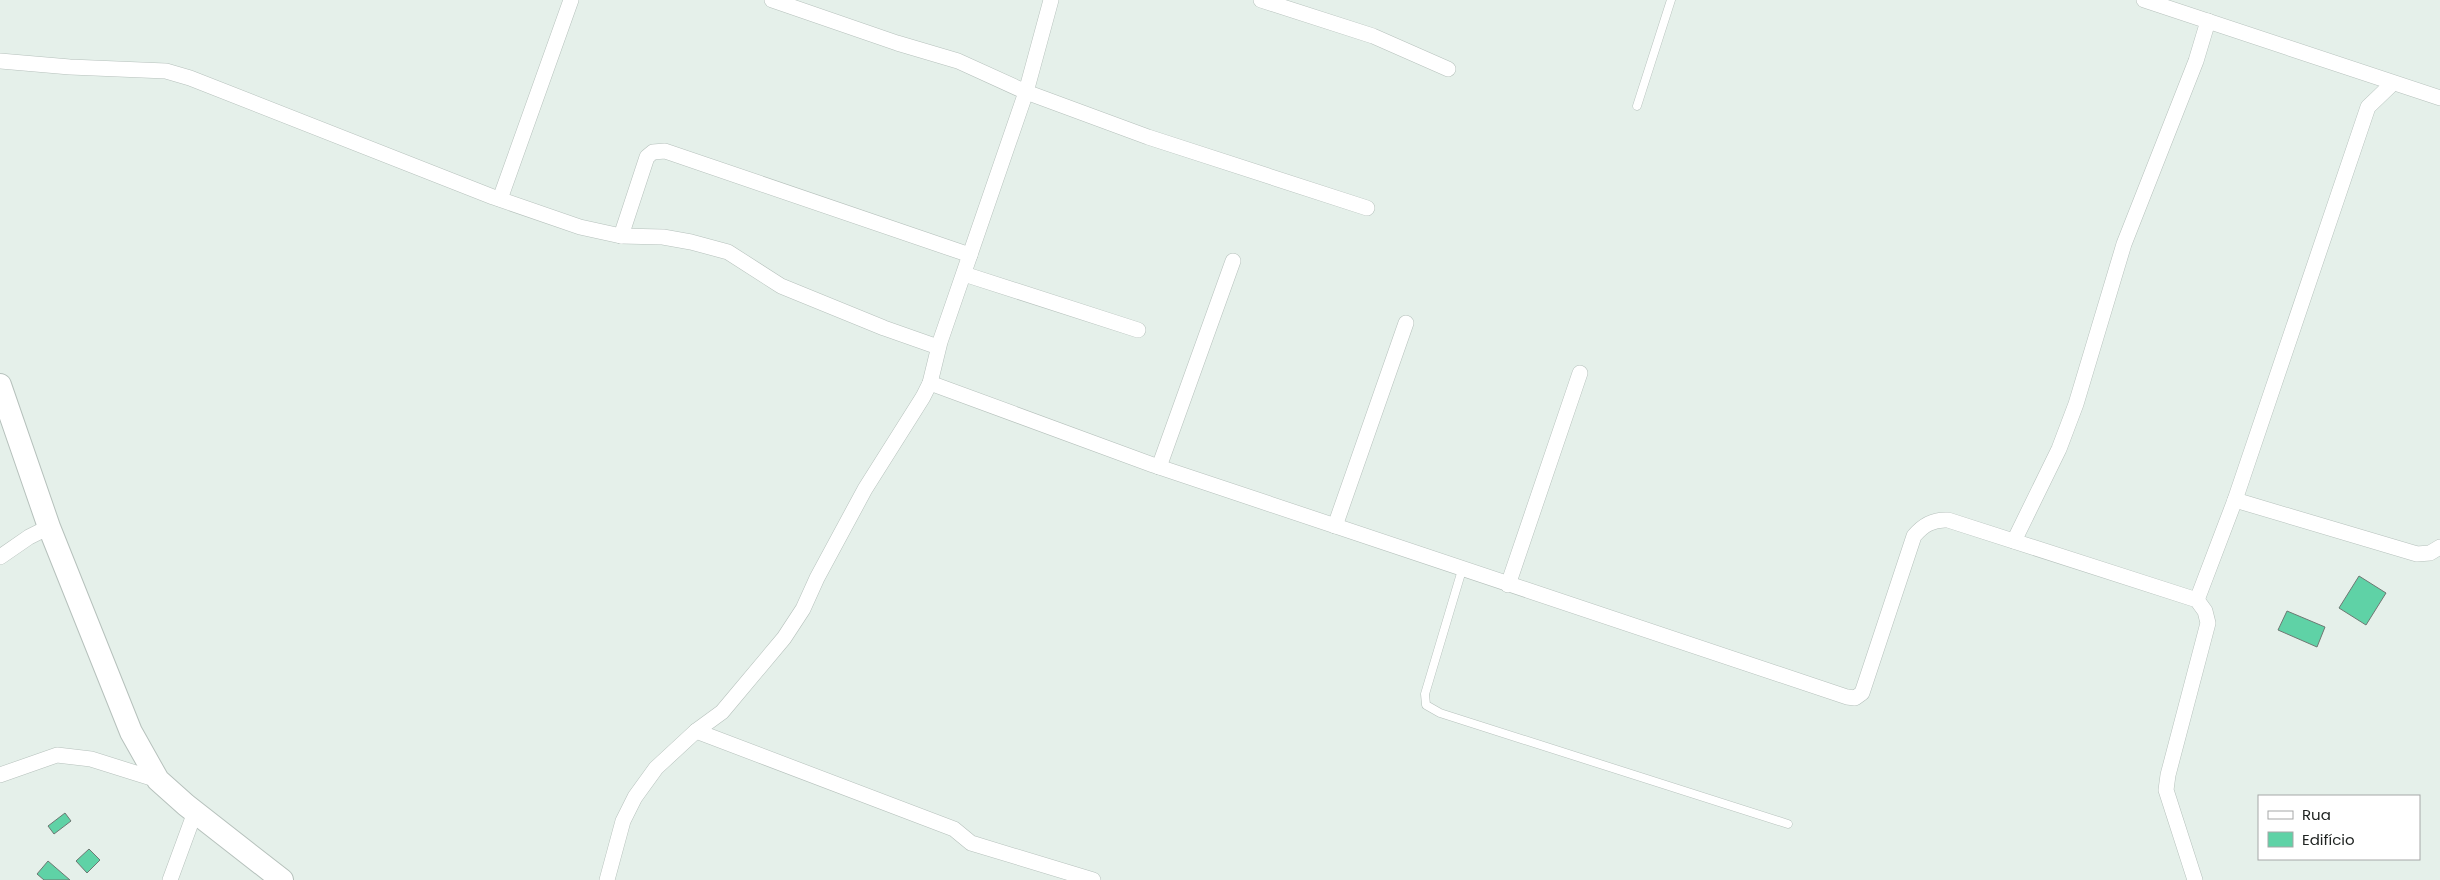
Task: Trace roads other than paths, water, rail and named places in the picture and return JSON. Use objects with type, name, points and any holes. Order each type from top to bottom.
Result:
[{"type":"street","points":[[500,199],[571,0]]},
{"type":"street","points":[[772,0],[897,43],[958,61],[1026,92],[1148,137],[1366,208]]},
{"type":"street","points":[[607,880],[623,821],[635,797],[656,768],[696,731],[722,712],[784,638],[803,609],[817,578],[865,489],[923,397],[930,383],[938,347],[1026,92],[1051,0]]},
{"type":"street","points":[[1261,0],[1372,36],[1448,68]]},
{"type":"street","points":[[2144,0],[2440,98]]},
{"type":"street","points":[[2014,541],[2059,450],[2076,404],[2124,244],[2196,60],[2208,21]]},
{"type":"street","points":[[0,61],[70,68],[166,71],[190,78],[500,199],[580,227],[622,236],[663,237],[728,252],[781,286],[884,328],[938,347]]},
{"type":"street","points":[[2197,600],[2235,500],[2368,107],[2393,83]]},
{"type":"street","points":[[622,236],[647,157],[654,152],[665,151],[970,255]]},
{"type":"street","points":[[1159,467],[1233,261]]},
{"type":"street","points":[[964,274],[1138,330]]},
{"type":"street","points":[[1335,526],[1406,322]]},
{"type":"street","points":[[1508,585],[1580,373]]},
{"type":"street","points":[[930,383],[1159,467],[1462,570],[1855,698],[1862,693],[1914,536],[1920,528],[1936,520],[1948,520],[2197,600],[2205,611],[2208,622],[2168,775],[2166,790],[2194,880]]},
{"type":"street","points":[[0,385],[49,527],[130,732],[158,780],[195,812],[282,880]]},
{"type":"street","points":[[2235,500],[2417,554],[2430,553],[2440,548]]},
{"type":"street","points":[[0,558],[29,537],[49,527]]},
{"type":"street","points":[[696,731],[954,829],[971,844],[1093,880]]},
{"type":"street","points":[[0,775],[57,755],[91,759],[158,780]]},
{"type":"street","points":[[170,880],[195,812]]},
{"type":"lane","points":[[1637,106],[1671,0]]},
{"type":"lane","points":[[1462,570],[1425,694],[1426,705],[1440,713],[1788,824]]}]
